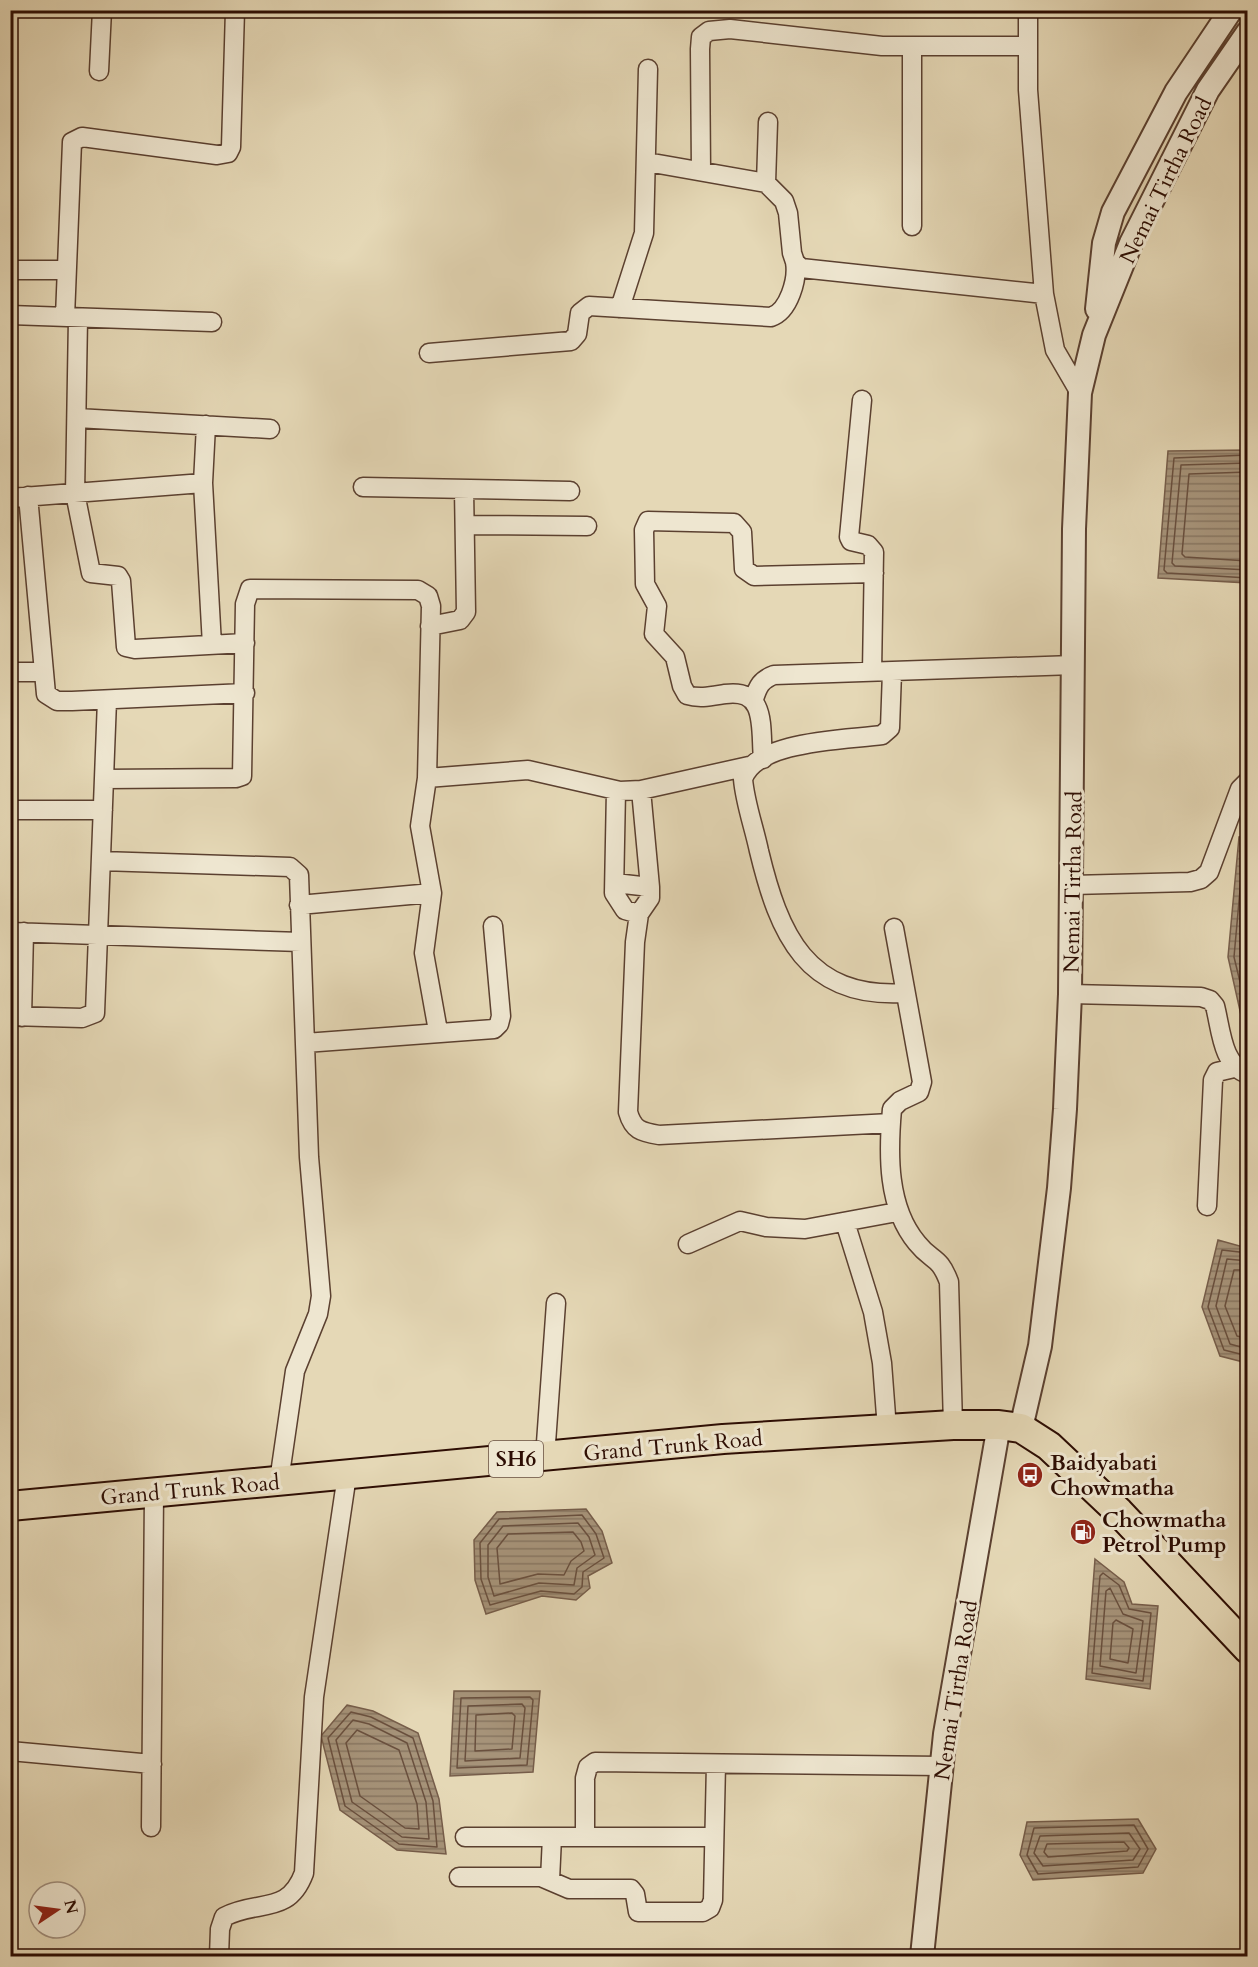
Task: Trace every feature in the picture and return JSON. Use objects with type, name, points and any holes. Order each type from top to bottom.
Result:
[{"type":"main road","name":"Grand Trunk Road","points":[[10,1506],[723,1439],[953,1425],[1010,1427]]},
{"type":"main road","points":[[1010,1427],[1049,1446],[1119,1512],[1248,1649]]},
{"type":"street","points":[[99,71],[102,10]]},
{"type":"street","points":[[235,10],[231,147],[228,153],[217,155],[76,138],[70,149],[66,270],[72,317],[77,418],[75,493],[91,573],[118,576],[122,581],[126,647],[135,649],[245,643]]},
{"type":"street","points":[[1028,10],[1028,90],[1044,294],[1055,350],[1080,393]]},
{"type":"street","name":"Nemai Tirtha Road","points":[[926,1956],[942,1766],[1010,1427],[1040,1346],[1059,1188],[1070,994],[1074,530],[1080,393],[1094,335],[1104,243],[1113,212],[1176,92],[1231,10]]},
{"type":"street","points":[[701,171],[700,49],[701,38],[709,31],[730,29],[871,45],[1028,46]]},
{"type":"street","name":"Nemai Tirtha Road","points":[[1094,335],[1136,232],[1208,90],[1248,32]]},
{"type":"street","points":[[912,46],[912,226]]},
{"type":"street","points":[[620,308],[644,233],[648,69]]},
{"type":"street","points":[[766,183],[768,122]]},
{"type":"street","points":[[429,353],[571,341],[577,334],[580,313],[584,308],[771,317],[778,315],[784,308],[796,271],[784,201],[766,183],[647,162]]},
{"type":"street","points":[[795,262],[801,268],[1044,294]]},
{"type":"street","points":[[10,270],[66,270]]},
{"type":"street","points":[[10,315],[212,322]]},
{"type":"street","points":[[862,400],[849,537],[851,541],[872,548],[874,573],[872,672]]},
{"type":"street","points":[[77,418],[270,429]]},
{"type":"street","points":[[206,425],[202,483],[212,645]]},
{"type":"street","points":[[202,483],[19,497],[46,694],[57,701],[245,693]]},
{"type":"street","points":[[363,488],[570,491]]},
{"type":"street","points":[[430,626],[464,617],[464,489]]},
{"type":"street","points":[[874,573],[754,576],[744,569],[742,532],[734,523],[648,521],[644,530],[645,584],[657,606],[654,634],[675,657],[682,686],[687,695],[698,698],[745,693],[754,699],[758,709],[756,763],[743,779],[770,896],[785,931],[799,954],[838,982],[861,992],[905,993]]},
{"type":"street","points":[[465,525],[587,526]]},
{"type":"street","points":[[104,779],[236,778],[242,776],[246,595],[250,589],[256,587],[418,590],[428,596],[431,606],[427,778],[420,837],[432,893],[423,953],[438,1031]]},
{"type":"street","points":[[754,699],[758,687],[765,678],[774,675],[1074,665]]},
{"type":"street","points":[[10,672],[42,672]]},
{"type":"street","points":[[427,778],[528,771],[616,790],[641,790],[756,763],[788,747],[882,735],[890,728],[892,672]]},
{"type":"street","points":[[107,700],[99,933],[94,1013],[82,1018],[16,1016],[17,932],[99,933],[301,942]]},
{"type":"street","points":[[1072,885],[1190,882],[1201,879],[1209,872],[1240,789],[1248,781]]},
{"type":"street","points":[[616,790],[615,882],[618,902],[625,910],[639,914]]},
{"type":"street","points":[[641,790],[650,898],[639,914],[635,942],[628,1112],[631,1125],[641,1132],[659,1135],[891,1123]]},
{"type":"street","points":[[10,810],[103,810]]},
{"type":"street","points":[[101,861],[290,867],[299,875],[309,1166],[321,1296],[318,1314],[295,1371],[279,1481]]},
{"type":"street","points":[[615,882],[650,887]]},
{"type":"street","points":[[299,905],[432,893]]},
{"type":"street","points":[[305,1043],[438,1031],[494,1029],[499,1024],[493,926]]},
{"type":"street","points":[[894,928],[922,1082],[919,1092],[900,1101],[892,1108],[892,1182],[897,1212],[918,1244],[935,1257],[944,1268],[949,1282],[953,1425]]},
{"type":"street","points":[[1070,994],[1201,997],[1210,1000],[1215,1006],[1228,1056],[1241,1071]]},
{"type":"street","points":[[1207,1206],[1213,1080],[1217,1072],[1241,1071]]},
{"type":"street","points":[[688,1244],[740,1221],[789,1230],[805,1230],[897,1212]]},
{"type":"street","points":[[845,1222],[873,1312],[882,1363],[887,1429]]},
{"type":"street","points":[[545,1457],[556,1303]]},
{"type":"street","points":[[219,1956],[220,1929],[224,1917],[234,1912],[286,1900],[298,1889],[304,1873],[314,1696],[347,1475]]},
{"type":"street","points":[[151,1827],[154,1494]]},
{"type":"street","points":[[10,1751],[152,1764]]},
{"type":"street","points":[[585,1837],[585,1778],[588,1767],[595,1762],[606,1760],[716,1764],[942,1766]]},
{"type":"street","points":[[459,1877],[534,1877],[550,1880],[569,1889],[631,1889],[635,1894],[638,1912],[703,1912],[710,1908],[712,1900],[716,1764]]},
{"type":"street","points":[[465,1837],[713,1838]]},
{"type":"street","points":[[550,1880],[552,1838]]},
{"type":"water","points":[[1247,450],[1247,583],[1158,578],[1168,451]]},
{"type":"water","points":[[1248,836],[1247,1042],[1228,957],[1239,837]]},
{"type":"water","points":[[1218,1240],[1247,1248],[1247,1363],[1220,1356],[1202,1307]]},
{"type":"water","points":[[586,1509],[602,1531],[612,1563],[588,1576],[590,1588],[576,1600],[542,1596],[486,1614],[475,1580],[474,1540],[497,1512]]},
{"type":"water","points":[[1095,1559],[1124,1582],[1132,1604],[1158,1606],[1150,1689],[1086,1679]]},
{"type":"water","points":[[454,1691],[540,1691],[533,1772],[450,1776]]},
{"type":"water","points":[[347,1705],[373,1711],[418,1733],[439,1799],[446,1854],[397,1850],[340,1810],[321,1736]]},
{"type":"water","points":[[1138,1819],[1156,1849],[1143,1873],[1033,1880],[1020,1855],[1027,1822]]},
{"type":"place","name":"Baidyabati Chowmatha","points":[[1030,1475]]},
{"type":"place","name":"Chowmatha Petrol Pump","points":[[1083,1532]]}]
